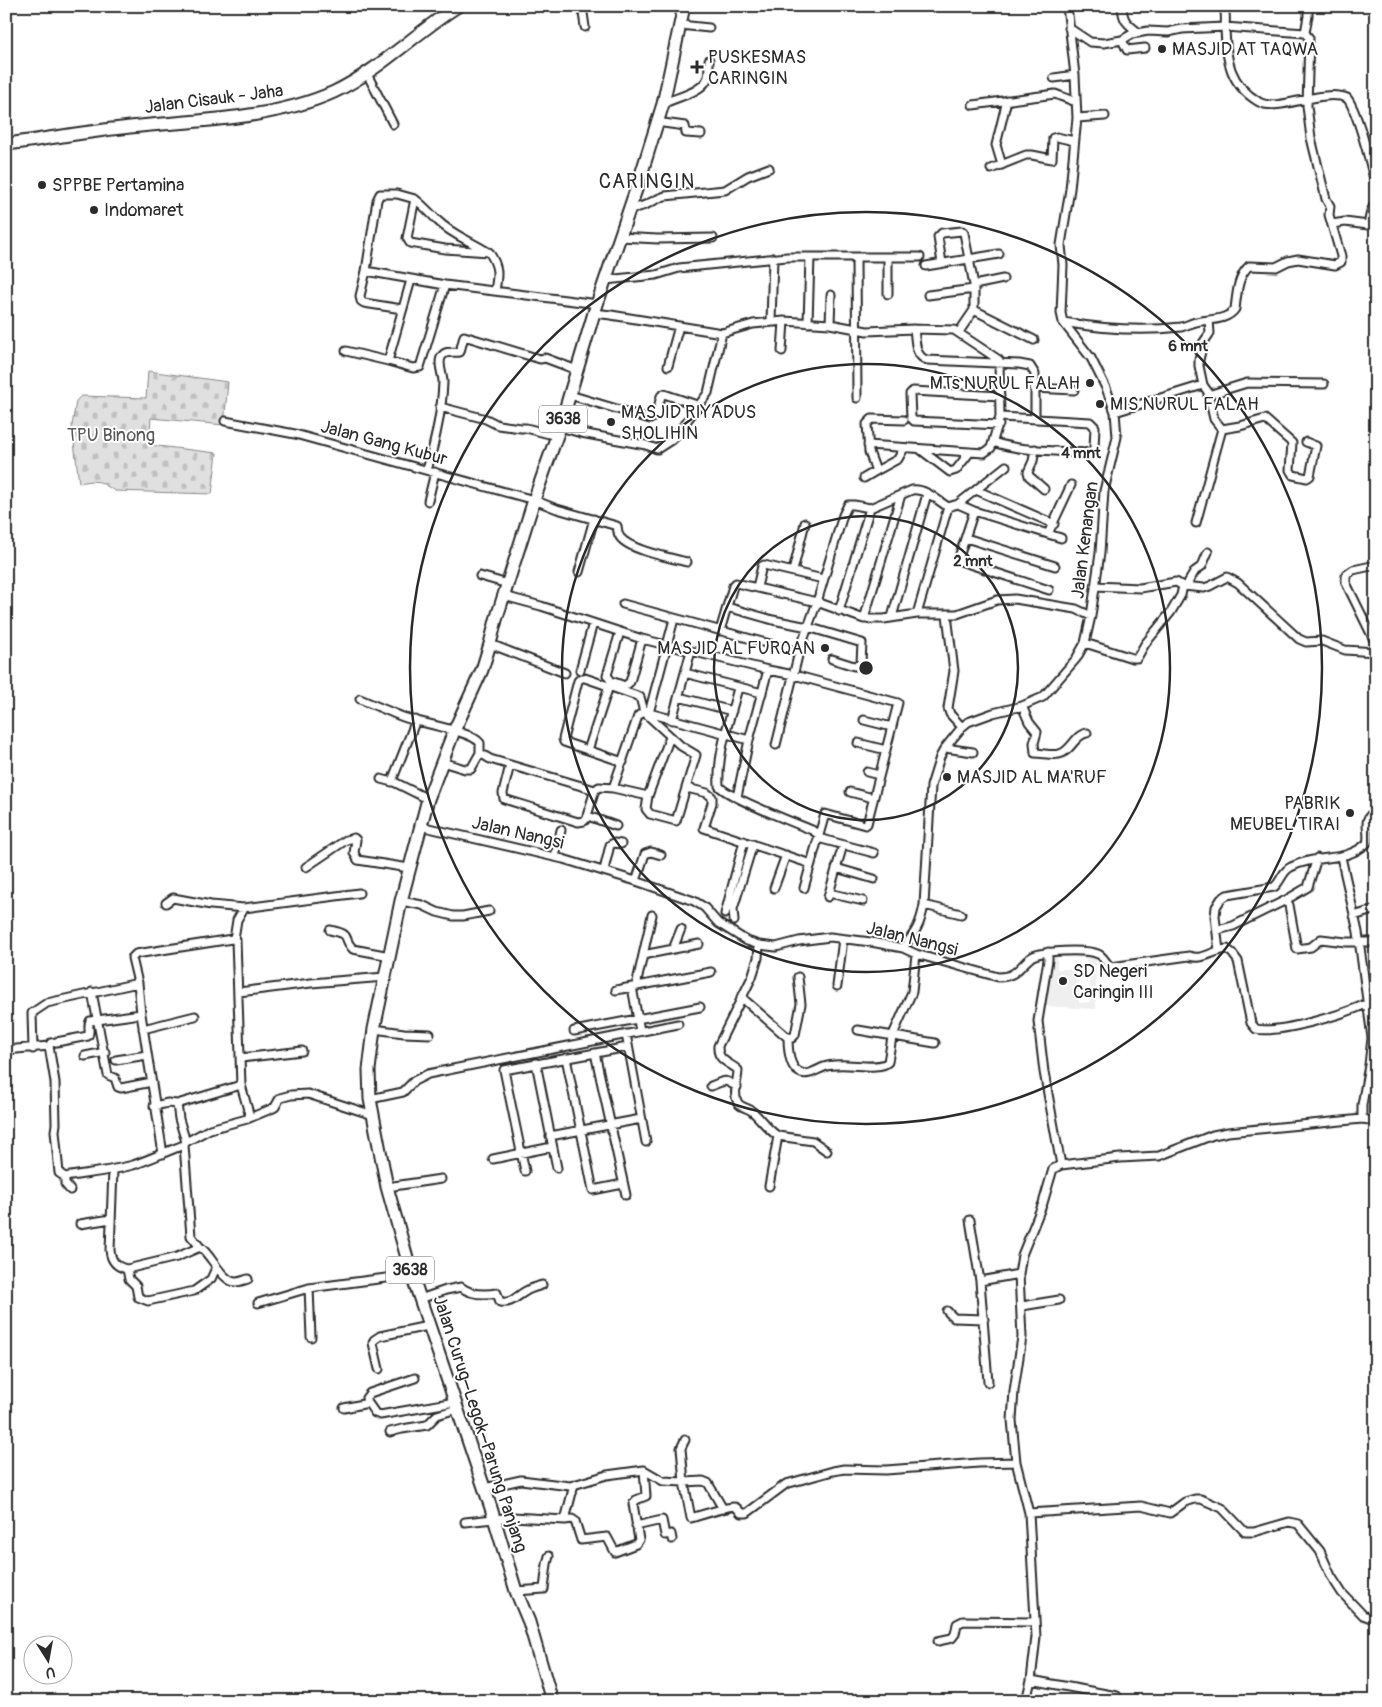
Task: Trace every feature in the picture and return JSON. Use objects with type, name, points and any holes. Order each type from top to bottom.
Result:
[{"type":"main road","name":"Jalan Cisauk - Jaha","points":[[6,144],[120,128],[203,121],[288,108],[336,91],[387,60],[458,6]]},
{"type":"main road","name":"Jalan Curug–Legok–Parung Panjang","points":[[552,1701],[530,1622],[516,1591],[484,1488],[411,1272],[387,1187],[370,1099],[369,1070],[374,1029],[401,902],[420,826],[428,799],[454,731],[482,670],[534,500],[570,395],[605,280],[663,104],[684,6]]},
{"type":"street","points":[[582,6],[585,27]]},
{"type":"street","points":[[1066,6],[1075,76],[1076,118],[1070,189],[1061,245],[1063,265],[1061,313],[1063,322],[1126,330],[1183,327],[1196,322],[1228,316],[1235,310],[1238,283],[1249,266],[1276,267],[1288,261],[1298,259],[1335,265],[1341,262],[1329,215],[1330,206],[1326,199],[1311,138],[1307,106],[1309,38],[1305,33],[1308,6]]},
{"type":"street","points":[[1122,6],[1122,18],[1139,32]]},
{"type":"street","points":[[1223,6],[1227,13],[1225,27],[1229,66],[1234,78],[1246,92],[1258,101],[1270,105],[1308,98],[1336,96],[1345,97],[1349,100],[1363,138],[1376,186]]},
{"type":"street","points":[[680,25],[709,28]]},
{"type":"street","points":[[1069,28],[1090,42],[1104,43],[1122,40],[1139,32],[1160,33],[1182,28],[1225,27],[1305,33]]},
{"type":"street","points":[[1122,40],[1127,50],[1145,48]]},
{"type":"street","points":[[663,104],[685,96],[702,84],[708,77],[709,60]]},
{"type":"street","points":[[366,72],[394,124]]},
{"type":"street","points":[[1054,78],[1075,76]]},
{"type":"street","points":[[974,105],[1055,94],[1076,102]]},
{"type":"street","points":[[1002,165],[996,145],[1007,100]]},
{"type":"street","points":[[1076,118],[1105,116]]},
{"type":"street","points":[[656,122],[685,126],[686,133],[701,134]]},
{"type":"street","points":[[991,169],[1026,155],[1052,158],[1053,138],[1057,137],[1074,141]]},
{"type":"street","points":[[629,208],[645,206],[665,196],[725,190],[748,176],[769,168]]},
{"type":"street","points":[[402,309],[360,301],[378,196],[380,194],[387,193],[414,199],[454,233],[489,252],[498,271],[495,291]]},
{"type":"street","points":[[414,199],[407,238],[408,242],[445,249],[489,252]]},
{"type":"street","points":[[1332,224],[1345,222],[1368,225],[1371,211],[1376,202]]},
{"type":"street","points":[[942,264],[938,237],[942,233],[958,230],[964,233],[974,287],[974,310],[960,332]]},
{"type":"street","points":[[619,238],[713,238]]},
{"type":"street","points":[[926,266],[999,254]]},
{"type":"street","points":[[808,323],[810,257]]},
{"type":"street","points":[[856,257],[857,398]]},
{"type":"street","points":[[605,280],[656,275],[679,268],[773,258],[920,257]]},
{"type":"street","points":[[771,322],[773,258]]},
{"type":"street","points":[[888,258],[888,294]]},
{"type":"street","points":[[366,271],[445,286],[495,291],[596,309],[612,315],[722,333],[753,324],[784,321],[830,324],[876,331],[949,329],[960,332],[999,360],[999,425],[991,448],[987,452],[921,450],[868,445]]},
{"type":"street","points":[[928,295],[974,287],[1003,279]]},
{"type":"street","points":[[388,360],[411,280]]},
{"type":"street","points":[[346,351],[388,360],[413,368],[420,367],[445,286]]},
{"type":"street","points":[[830,324],[831,295]]},
{"type":"street","points":[[974,310],[1034,340]]},
{"type":"street","points":[[1209,320],[1210,333],[1203,343],[1199,366],[1214,419],[1222,429]]},
{"type":"street","points":[[782,351],[784,321]]},
{"type":"street","name":"Jalan Kenangan","points":[[903,948],[917,930],[924,905],[931,786],[940,757],[945,748],[968,722],[993,713],[1022,706],[1042,697],[1076,659],[1085,643],[1100,553],[1104,491],[1117,437],[1115,412],[1106,388],[1091,358],[1063,322]]},
{"type":"street","points":[[668,366],[679,326]]},
{"type":"street","points":[[914,329],[917,352],[923,359],[1030,366],[1034,369],[1035,374],[1035,418]]},
{"type":"street","points":[[440,407],[486,419],[498,425],[582,433],[646,445],[657,449],[671,440],[700,406],[708,393],[722,333]]},
{"type":"street","points":[[427,470],[436,433],[443,382],[440,361],[446,352],[460,352],[464,336],[540,359],[545,358],[578,370]]},
{"type":"street","points":[[1208,394],[1247,383],[1324,384]]},
{"type":"street","points":[[1115,412],[1203,385]]},
{"type":"street","points":[[1034,388],[1074,390]]},
{"type":"street","points":[[999,425],[914,421],[910,418],[910,394],[913,391],[929,391],[1000,396]]},
{"type":"street","points":[[570,395],[650,419],[656,416],[661,396],[664,394],[700,406]]},
{"type":"street","points":[[993,442],[1010,448],[1089,453],[1094,448],[1095,427],[1090,422],[1000,417]]},
{"type":"street","points":[[876,471],[868,445],[868,421],[872,419],[904,420]]},
{"type":"street","points":[[1222,429],[1266,419],[1293,445],[1291,473],[1307,478],[1310,476],[1316,448],[1314,444],[1306,442]]},
{"type":"street","name":"Jalan Gang Kubur","points":[[225,421],[295,434],[534,500],[557,509],[617,526],[620,536],[631,545],[655,554],[687,562]]},
{"type":"street","points":[[1196,523],[1222,429]]},
{"type":"street","points":[[864,478],[898,459],[904,448]]},
{"type":"street","points":[[1034,449],[1033,461],[1028,472],[1029,476],[1044,489]]},
{"type":"street","points":[[921,450],[952,472],[956,470],[970,452]]},
{"type":"street","points":[[776,745],[799,652],[848,505],[870,508],[918,489],[948,507],[958,504],[1006,466]]},
{"type":"street","points":[[428,501],[435,472]]},
{"type":"street","points":[[1048,534],[1072,484]]},
{"type":"street","points":[[976,490],[1054,524]]},
{"type":"street","points":[[888,618],[927,494]]},
{"type":"street","points":[[864,619],[901,495]]},
{"type":"street","points":[[958,504],[974,511],[1061,538]]},
{"type":"street","points":[[917,614],[948,507]]},
{"type":"street","points":[[840,611],[870,508]]},
{"type":"street","points":[[974,511],[959,560],[962,563],[1048,590]]},
{"type":"street","points":[[579,572],[594,519]]},
{"type":"street","points":[[793,571],[805,523]]},
{"type":"street","points":[[966,538],[1056,566]]},
{"type":"street","points":[[1085,643],[1137,658],[1145,644],[1171,612],[1184,586],[1195,571],[1202,566],[1208,552]]},
{"type":"street","points":[[1376,565],[1353,570],[1346,575],[1346,584],[1376,644]]},
{"type":"street","points":[[757,587],[763,566],[823,579]]},
{"type":"street","points":[[480,576],[508,584]]},
{"type":"street","points":[[1095,586],[1140,588],[1176,582],[1184,586],[1204,588],[1227,577],[1232,578],[1299,639],[1306,642],[1322,641],[1345,650],[1376,652]]},
{"type":"street","points":[[720,631],[733,586],[736,583],[817,602],[864,619],[917,614],[948,615],[969,611],[997,600],[1014,599],[1076,610],[1091,616]]},
{"type":"street","points":[[504,596],[642,639],[794,675],[898,703],[866,824],[825,814],[804,888]]},
{"type":"street","points":[[623,604],[799,652]]},
{"type":"street","points":[[727,607],[773,620],[808,626],[862,643],[861,662],[859,665],[854,666],[832,659]]},
{"type":"street","points":[[948,615],[954,671],[948,708],[950,714],[962,727]]},
{"type":"street","points":[[646,712],[674,619]]},
{"type":"street","points":[[580,670],[593,623]]},
{"type":"street","points":[[620,632],[607,675],[611,681],[625,686],[630,682],[642,639]]},
{"type":"street","points":[[490,644],[566,673]]},
{"type":"street","points":[[672,720],[690,651]]},
{"type":"street","points":[[737,797],[749,740],[768,670]]},
{"type":"street","points":[[685,673],[762,693]]},
{"type":"street","points":[[623,762],[566,744],[563,739],[578,681],[581,678],[640,697],[646,712],[670,736],[696,755],[676,821],[648,812],[646,809],[648,796],[670,736]]},
{"type":"street","points":[[588,750],[609,686]]},
{"type":"street","points":[[738,688],[719,767],[719,786],[724,791],[761,809],[812,830],[818,836],[874,853]]},
{"type":"street","points":[[679,697],[732,712]]},
{"type":"street","points":[[360,699],[405,718],[478,739],[480,753],[471,769],[442,762]]},
{"type":"street","points":[[1022,706],[1029,722],[1037,732],[1034,743],[1035,753],[1060,754],[1082,733],[1087,733]]},
{"type":"street","points":[[613,788],[638,716],[646,712],[749,740]]},
{"type":"street","points":[[392,782],[416,720]]},
{"type":"street","points":[[864,720],[892,727]]},
{"type":"street","points":[[858,743],[886,750]]},
{"type":"street","points":[[945,748],[972,752]]},
{"type":"street","points":[[480,753],[490,759],[596,790]]},
{"type":"street","points":[[510,765],[503,793],[503,797],[506,800],[578,822],[584,822],[588,816],[596,790],[601,786],[648,796]]},
{"type":"street","points":[[867,772],[879,775]]},
{"type":"street","points":[[381,779],[392,782],[428,799]]},
{"type":"street","points":[[687,788],[712,797],[704,828],[811,864]]},
{"type":"street","points":[[850,792],[873,798]]},
{"type":"street","points":[[1219,951],[1215,916],[1216,907],[1221,899],[1228,895],[1274,887],[1290,867],[1317,858],[1341,857],[1357,850],[1368,843],[1369,835],[1366,821],[1369,815],[1376,812]]},
{"type":"street","points":[[588,816],[616,826]]},
{"type":"street","name":"Jalan Nangsi","points":[[420,826],[555,857],[636,881],[700,904],[718,923],[736,935],[758,945],[776,947],[830,937],[903,948],[916,954],[998,977],[1004,977],[1017,972],[1030,957],[1048,952]]},
{"type":"street","points":[[555,857],[561,830]]},
{"type":"street","points":[[306,867],[346,840],[354,838],[356,840],[354,853],[358,860],[409,868]]},
{"type":"street","points":[[604,870],[610,846],[612,843],[621,844]]},
{"type":"street","points":[[726,914],[749,843]]},
{"type":"street","points":[[734,921],[733,909],[749,843]]},
{"type":"street","points":[[843,844],[829,895],[863,901]]},
{"type":"street","points":[[636,881],[645,854],[651,852],[661,855]]},
{"type":"street","points":[[774,888],[786,855]]},
{"type":"street","points":[[1341,857],[1359,942],[1373,1045],[1362,1105],[1362,1119]]},
{"type":"street","points":[[1218,930],[1233,926],[1308,887],[1317,858]]},
{"type":"street","points":[[836,868],[874,879]]},
{"type":"street","points":[[166,903],[171,898],[175,898],[210,905],[244,908],[359,893]]},
{"type":"street","points":[[1286,900],[1289,905],[1297,949],[1311,947],[1321,939],[1376,942]]},
{"type":"street","points":[[401,902],[422,905],[436,912],[453,916],[490,911]]},
{"type":"street","points":[[924,905],[962,914]]},
{"type":"street","points":[[244,908],[237,920],[234,939],[236,942],[239,992],[241,1085],[250,1117]]},
{"type":"street","points":[[1354,916],[1376,909]]},
{"type":"street","points":[[640,1031],[634,986],[652,915]]},
{"type":"street","points":[[673,949],[681,929]]},
{"type":"street","points":[[330,930],[345,934],[350,947],[353,949],[390,956]]},
{"type":"street","points":[[163,1154],[154,1106],[138,983],[132,958],[134,954],[234,939]]},
{"type":"street","points":[[836,986],[843,939]]},
{"type":"street","points":[[643,955],[699,944]]},
{"type":"street","points":[[758,945],[756,964],[718,1050],[720,1058],[738,1070],[737,1103],[752,1112],[778,1136],[813,1142],[827,1151]]},
{"type":"street","points":[[1061,1165],[1044,1072],[1038,1020],[1048,952],[1093,952],[1102,956],[1109,966],[1114,967],[1189,956],[1195,958],[1209,956],[1219,951],[1227,950],[1237,959],[1251,1023],[1256,1029],[1275,1030],[1345,1013],[1366,1004]]},
{"type":"street","points":[[741,998],[788,1037],[794,1068],[799,1073],[805,1074],[826,1066],[838,1064],[884,1066],[888,1062],[892,1037],[912,992],[916,954]]},
{"type":"street","points":[[616,990],[711,972]]},
{"type":"street","points":[[239,992],[310,983],[385,977]]},
{"type":"street","points":[[788,1037],[792,1038],[795,1035],[798,1022],[801,1004],[798,977]]},
{"type":"street","points":[[33,1049],[32,1013],[47,1003],[138,983]]},
{"type":"street","points":[[92,992],[110,1077],[115,1078],[118,1087],[124,1088],[152,1082]]},
{"type":"street","points":[[574,1031],[700,1007]]},
{"type":"street","points":[[6,1050],[33,1049],[88,1036],[88,1024],[90,1021],[141,1014]]},
{"type":"street","points":[[144,1029],[195,1016]]},
{"type":"street","points":[[370,1099],[403,1092],[414,1081],[428,1074],[678,1024]]},
{"type":"street","points":[[374,1029],[430,1034]]},
{"type":"street","points":[[858,1030],[935,1043]]},
{"type":"street","points":[[626,1034],[646,1142]]},
{"type":"street","points":[[49,1046],[55,1082],[55,1132],[59,1173],[65,1177],[101,1170],[113,1170],[163,1154],[210,1129],[275,1107],[280,1098],[302,1093],[373,1115]]},
{"type":"street","points":[[525,1171],[504,1070],[628,1047]]},
{"type":"street","points":[[241,1058],[302,1051]]},
{"type":"street","points":[[85,1056],[105,1052]]},
{"type":"street","points":[[595,1052],[626,1195]]},
{"type":"street","points":[[116,1060],[148,1055]]},
{"type":"street","points":[[566,1058],[593,1190],[624,1184]]},
{"type":"street","points":[[536,1064],[556,1168]]},
{"type":"street","points":[[711,1086],[726,1080],[737,1086]]},
{"type":"street","points":[[154,1106],[168,1103],[177,1104],[241,1085]]},
{"type":"street","points":[[177,1104],[185,1143],[191,1236],[210,1255],[216,1268],[234,1282],[248,1279]]},
{"type":"street","points":[[550,1136],[641,1119]]},
{"type":"street","points":[[1026,1701],[1031,1680],[1036,1637],[1029,1513],[1016,1462],[1012,1420],[1014,1391],[1022,1349],[1022,1306],[1019,1274],[1022,1256],[1053,1169],[1061,1165],[1120,1158],[1159,1156],[1213,1135],[1228,1132],[1362,1119],[1376,1121]]},
{"type":"street","points":[[770,1186],[778,1136]]},
{"type":"street","points":[[493,1159],[552,1147]]},
{"type":"street","points":[[113,1170],[110,1219],[111,1257],[113,1262],[122,1268],[128,1269],[177,1257],[200,1247]]},
{"type":"street","points":[[65,1177],[65,1184],[70,1190]]},
{"type":"street","points":[[387,1187],[441,1179]]},
{"type":"street","points":[[80,1224],[110,1219]]},
{"type":"street","points":[[970,1220],[980,1281],[988,1382]]},
{"type":"street","points":[[128,1269],[129,1279],[136,1286],[138,1296],[148,1301],[194,1291],[211,1279],[216,1268]]},
{"type":"street","points":[[258,1303],[309,1288],[386,1278],[411,1272]]},
{"type":"street","points":[[980,1281],[1019,1274]]},
{"type":"street","points":[[420,1299],[461,1287],[469,1292],[497,1293],[500,1302],[508,1302],[528,1290],[542,1285]]},
{"type":"street","points":[[309,1288],[311,1336]]},
{"type":"street","points":[[1022,1306],[1059,1300]]},
{"type":"street","points":[[947,1311],[954,1318],[984,1320]]},
{"type":"street","points":[[378,1369],[374,1340],[380,1336],[428,1326]]},
{"type":"street","points":[[415,1378],[370,1393],[366,1398],[368,1403],[375,1413],[380,1415],[456,1405]]},
{"type":"street","points":[[344,1408],[368,1403]]},
{"type":"street","points":[[390,1432],[428,1425],[432,1419],[456,1405]]},
{"type":"street","points":[[685,1440],[681,1448],[684,1482],[691,1518],[734,1506],[741,1513],[747,1513],[786,1484],[833,1470],[886,1470],[1016,1462]]},
{"type":"street","points":[[484,1488],[521,1480],[565,1486],[574,1485],[608,1475],[644,1470],[664,1481],[703,1481],[708,1483],[723,1509]]},
{"type":"street","points":[[466,1522],[513,1517],[572,1519],[575,1521],[581,1540],[607,1537],[615,1552],[639,1542],[633,1504],[636,1500],[646,1496],[644,1470]]},
{"type":"street","points":[[565,1520],[574,1485]]},
{"type":"street","points":[[1029,1513],[1141,1506],[1170,1513],[1185,1502],[1195,1499],[1206,1501],[1222,1508],[1245,1532],[1254,1532],[1283,1523],[1296,1522],[1320,1551],[1331,1576],[1342,1593],[1363,1615],[1376,1620]]},
{"type":"street","points":[[636,1526],[662,1520],[665,1535],[671,1534],[672,1539]]},
{"type":"street","points":[[516,1591],[544,1589],[547,1564],[550,1556]]},
{"type":"street","points":[[938,1641],[952,1638],[958,1624],[963,1621],[1034,1622]]},
{"type":"street","points":[[1031,1680],[1117,1696]]},
{"type":"shaded area","name":"SD Negeri Caringin III","points":[[1054,955],[1096,955],[1096,1009],[1045,1006],[1044,991]],"holes":[[[1057,957],[1086,958],[1085,969],[1057,969]],[[1078,971],[1090,971],[1090,1002],[1079,1003]]]},
{"type":"green space","name":"TPU Binong","points":[[148,371],[228,382],[224,425],[151,418],[149,445],[217,453],[212,494],[115,491],[100,482],[79,483],[72,426],[76,401],[81,396],[146,398]]},
{"type":"place","name":"MASJID AT TAQWA","points":[[1162,49]]},
{"type":"place","name":"PUSKESMAS CARINGIN","points":[[697,67]]},
{"type":"place","name":"SPPBE Pertamina","points":[[42,185]]},
{"type":"place","name":"Indomaret","points":[[94,210]]},
{"type":"place","name":"MTs NURUL FALAH","points":[[1090,383]]},
{"type":"place","name":"MIS NURUL FALAH","points":[[1100,404]]},
{"type":"place","name":"MASJID RIYADUS SHOLIHIN","points":[[611,422]]},
{"type":"place","name":"MASJID AL FURQAN","points":[[825,648]]},
{"type":"place","name":"MASJID AL MA'RUF","points":[[947,777]]},
{"type":"place","name":"PABRIK MEUBEL TIRAI","points":[[1350,813]]},
{"type":"place","name":"SD Negeri Caringin III","points":[[1063,981]]},
{"type":"district","name":"CARINGIN","points":[[647,181]]}]
